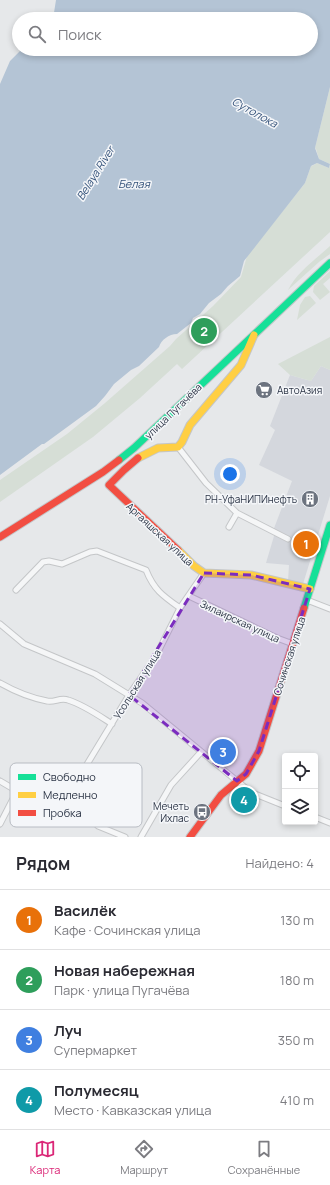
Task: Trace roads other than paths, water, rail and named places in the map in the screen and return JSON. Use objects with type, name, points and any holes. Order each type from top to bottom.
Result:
[{"type":"main road","name":"улица Пугачёва","points":[[0,537],[103,472],[134,448],[330,263]]},
{"type":"main road","points":[[178,447],[190,425],[241,365],[255,333]]},
{"type":"main road","name":"Аргаяшская улица","points":[[178,447],[156,449],[148,453],[117,476],[109,486],[194,566],[204,573]]},
{"type":"main road","name":"Сочинская улица","points":[[190,837],[221,795],[246,774],[259,751],[330,526]]},
{"type":"main road","points":[[204,573],[251,575],[310,589]]},
{"type":"street","points":[[178,447],[206,483],[236,513],[288,539]]},
{"type":"street","points":[[229,527],[236,513]]},
{"type":"street","points":[[16,590],[43,562],[49,561],[62,564],[90,552],[97,551],[146,570],[152,584],[166,598],[180,608]]},
{"type":"street","name":"Усольская улица","points":[[88,763],[156,656],[180,608],[204,573]]},
{"type":"street","name":"Зилаирская улица","points":[[189,596],[270,636],[293,644]]},
{"type":"street","points":[[307,600],[330,609]]},
{"type":"street","points":[[0,624],[24,644],[95,674],[130,695],[142,703],[237,781],[255,794],[282,805]]},
{"type":"street","points":[[0,683],[48,702],[60,698],[71,701],[89,709],[112,724]]},
{"type":"street","points":[[142,837],[171,785],[201,752]]},
{"type":"street","points":[[0,782],[10,787]]},
{"type":"street","points":[[0,824],[10,805]]},
{"type":"street","points":[[318,818],[330,823]]},
{"type":"street","points":[[101,827],[126,837]]},
{"type":"water","name":"Белая","points":[[56,0],[330,0],[330,87],[315,148],[319,159],[330,164],[329,168],[317,163],[311,166],[305,183],[244,261],[240,276],[209,303],[200,314],[193,318],[191,323],[177,334],[168,336],[163,340],[159,347],[139,366],[131,370],[114,384],[96,406],[0,475],[0,84],[10,61],[15,56],[318,56],[318,12],[54,12]]},
{"type":"place","name":"Новая набережная","points":[[204,331]]},
{"type":"place","name":"АвтоАзия","points":[[264,390]]},
{"type":"place","name":"РН-УфаНИПИнефть","points":[[310,499]]},
{"type":"place","name":"Василёк","points":[[306,544]]},
{"type":"place","name":"Луч","points":[[223,752]]},
{"type":"place","name":"Полумесяц","points":[[244,800]]},
{"type":"place","name":"Мечеть Ихлас","points":[[202,812]]},
{"type":"water label","name":"Сутолока","points":[[255,112]]},
{"type":"water label","name":"Belaya River","points":[[95,173]]}]
